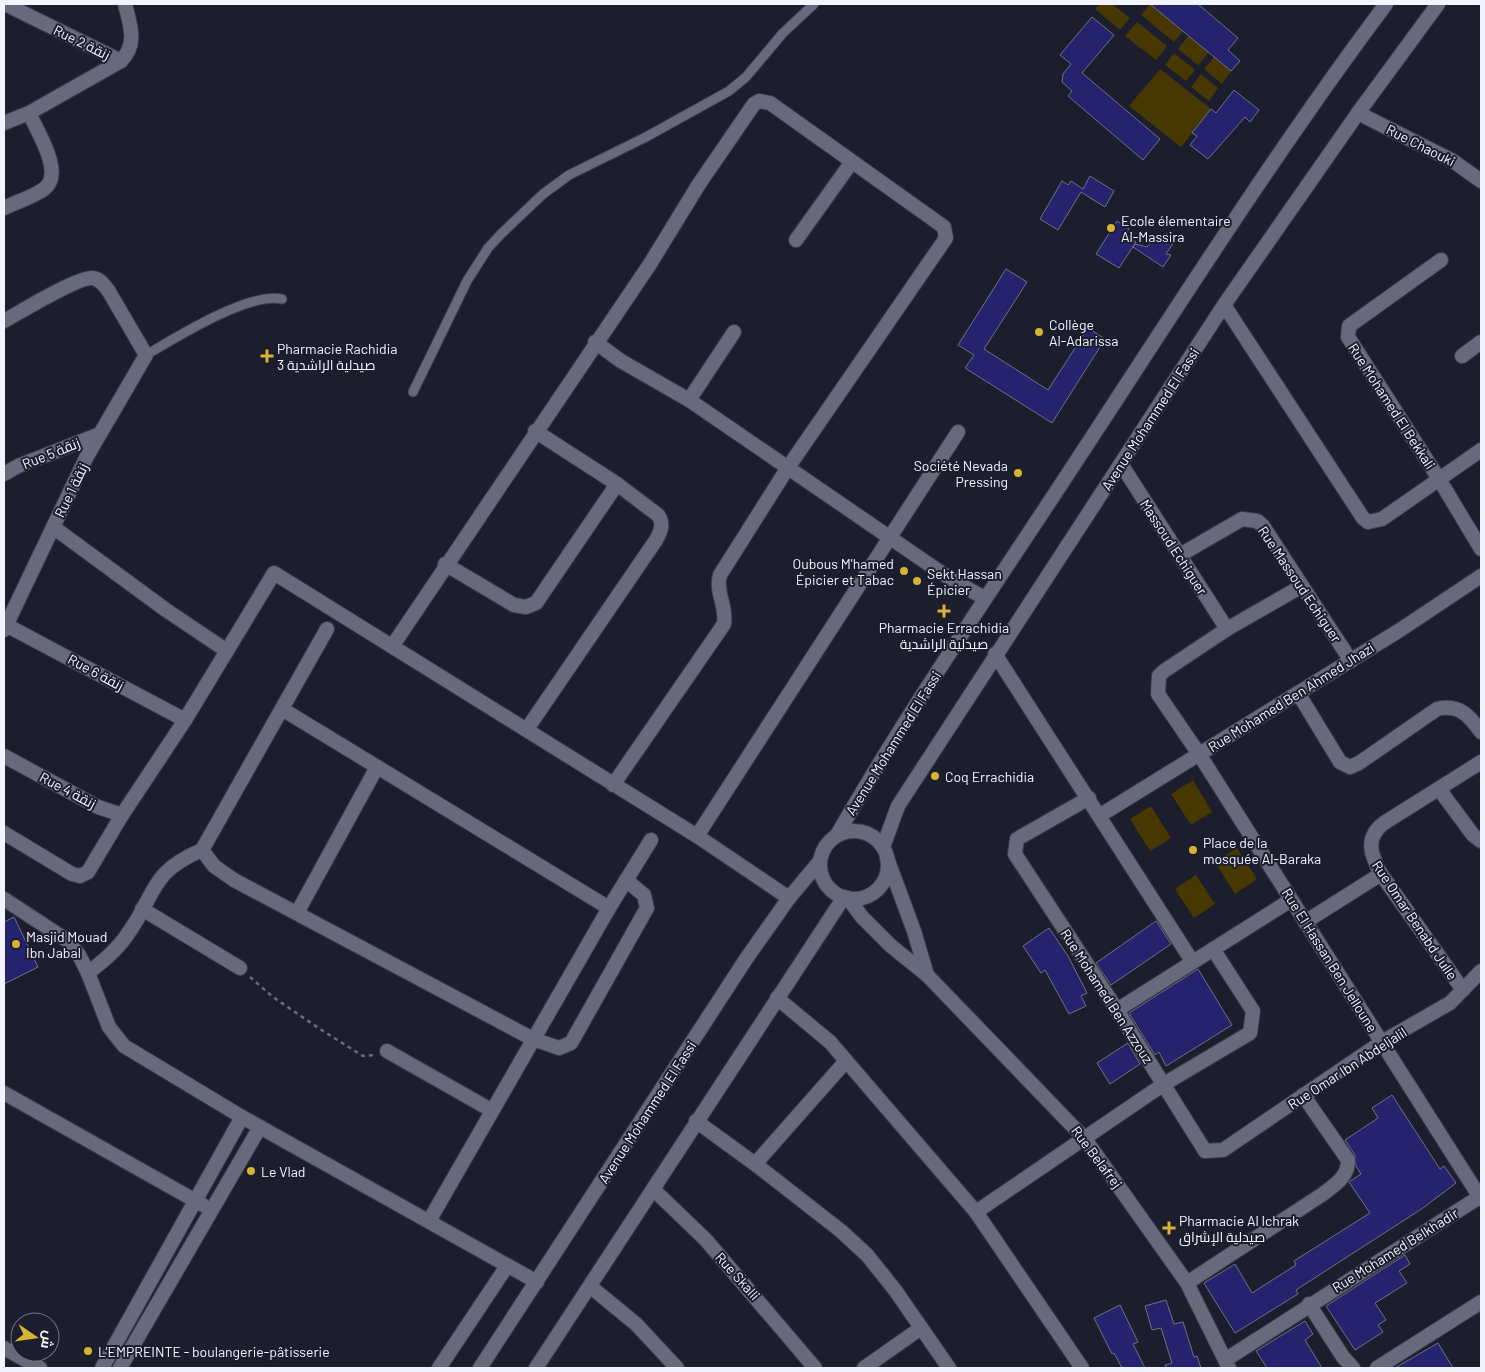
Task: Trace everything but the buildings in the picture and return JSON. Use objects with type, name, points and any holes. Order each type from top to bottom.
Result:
[{"type":"street","name":"Rue 2 زنقة","points":[[5,4],[121,61]]},
{"type":"street","points":[[121,61],[128,54],[132,43],[125,4]]},
{"type":"street","name":"Avenue Mohammed El Fassi","points":[[480,1368],[736,975],[789,898],[820,861],[823,851],[837,835],[861,793],[984,598],[1254,189],[1386,4]]},
{"type":"street","name":"Avenue Mohammed El Fassi","points":[[885,853],[898,806],[995,654],[1224,305],[1358,113],[1438,4]]},
{"type":"street","name":"Rue 2 زنقة","points":[[4,123],[29,113],[121,61]]},
{"type":"street","points":[[393,645],[445,564],[650,264],[699,184],[754,104],[759,101],[770,103],[851,163],[944,227],[946,238],[787,469],[720,575],[717,584],[724,609],[724,624],[613,785]]},
{"type":"street","points":[[4,208],[45,189],[50,180],[52,169],[49,157],[29,113]]},
{"type":"street","name":"Rue Chaouki","points":[[1358,113],[1453,161],[1481,180]]},
{"type":"street","points":[[796,240],[851,163]]},
{"type":"street","name":"Rue Mohamed El Bekkali","points":[[1441,260],[1349,326],[1348,331],[1350,343],[1439,479],[1481,549]]},
{"type":"street","points":[[4,321],[86,278],[94,278],[102,282],[108,290],[146,355]]},
{"type":"street","name":"Rue Mohamed El Bekkali","points":[[1224,305],[1363,518],[1373,522],[1382,519],[1481,450]]},
{"type":"street","points":[[689,400],[734,332]]},
{"type":"street","points":[[596,342],[621,361],[689,400],[942,574],[984,598]]},
{"type":"street","points":[[1462,356],[1481,342]]},
{"type":"street","name":"Rue 1 زنقة","points":[[5,628],[100,434],[146,355]]},
{"type":"street","points":[[527,729],[661,530],[662,521],[658,515],[617,484],[536,431]]},
{"type":"street","points":[[697,836],[958,432]]},
{"type":"street","name":"Rue 5 زنقة","points":[[4,474],[18,466],[100,434]]},
{"type":"street","name":"Massoud Echiguer","points":[[1121,464],[1228,629]]},
{"type":"street","points":[[445,564],[514,605],[532,606],[536,603],[617,484]]},
{"type":"street","name":"Rue Massoud Echiguer","points":[[1180,555],[1242,520],[1257,521],[1264,526],[1351,661]]},
{"type":"street","points":[[53,527],[166,610],[227,651]]},
{"type":"street","points":[[4,833],[72,874],[80,876],[88,872],[185,720],[274,573],[393,645],[613,785],[697,836],[789,898]]},
{"type":"street","name":"Rue Mohamed Ben Ahmed Jhazi","points":[[1099,816],[1351,661],[1481,576]]},
{"type":"street","points":[[1228,629],[1302,586]]},
{"type":"street","name":"Rue 6 زنقة","points":[[5,628],[185,720]]},
{"type":"street","points":[[88,973],[126,937],[160,877],[173,865],[202,850],[327,629]]},
{"type":"street","name":"Rue El Hassan Ben Jelloune","points":[[1228,629],[1164,671],[1159,676],[1158,694],[1199,754],[1481,1197]]},
{"type":"street","points":[[995,654],[1192,961]]},
{"type":"street","points":[[1298,693],[1340,762],[1350,766],[1359,763],[1437,709],[1457,707],[1467,714],[1481,732]]},
{"type":"street","points":[[282,709],[609,908]]},
{"type":"street","name":"Rue 4 زنقة","points":[[4,756],[98,807],[126,810]]},
{"type":"street","points":[[1481,762],[1439,788],[1473,834],[1481,841]]},
{"type":"street","points":[[297,913],[377,767]]},
{"type":"street","name":"Rue Omar Benabd Julle","points":[[1439,788],[1375,829],[1371,840],[1371,855],[1381,874],[1463,990]]},
{"type":"street","name":"Rue Mohamed Ben Azzouz","points":[[1089,798],[1017,839],[1015,854],[1117,1010],[1205,1151]]},
{"type":"street","name":"Avenue Mohammed El Fassi","points":[[837,835],[849,831],[862,831],[874,837],[885,853],[888,869],[878,889],[859,898],[846,898]]},
{"type":"street","points":[[429,1221],[491,1110],[651,840]]},
{"type":"street","points":[[202,850],[214,866],[234,880],[533,1040],[559,1048],[571,1043],[647,908],[644,896],[626,880]]},
{"type":"street","name":"Rue Belafrej","points":[[885,853],[914,931],[927,975]]},
{"type":"street","points":[[536,1368],[591,1287],[696,1121],[846,898],[834,892],[826,884],[821,873],[820,861]]},
{"type":"street","points":[[1305,922],[1381,874]]},
{"type":"street","name":"Rue Belafrej","points":[[846,898],[891,946],[927,975],[1085,1138],[1187,1282],[1227,1364]]},
{"type":"street","points":[[4,899],[68,941],[79,955],[109,1027],[120,1042],[242,1118],[537,1282]]},
{"type":"street","points":[[1117,1010],[1291,900]]},
{"type":"street","points":[[142,909],[240,968]]},
{"type":"street","points":[[976,1212],[1164,1084],[1242,1040],[1250,1033],[1253,1011],[1213,949]]},
{"type":"street","name":"Rue Omar Ibn Abdeljalil","points":[[1205,1151],[1223,1150],[1382,1042],[1432,1014],[1463,990],[1481,971]]},
{"type":"street","points":[[778,998],[830,1042],[976,1212],[1082,1368]]},
{"type":"street","points":[[387,1052],[491,1110]]},
{"type":"street","points":[[755,1164],[846,1061]]},
{"type":"street","points":[[4,1093],[212,1210]]},
{"type":"street","points":[[1187,1282],[1324,1194],[1342,1179],[1348,1171],[1348,1160],[1303,1095]]},
{"type":"street","points":[[102,1368],[242,1118]]},
{"type":"street","points":[[696,1121],[755,1164],[840,1231],[867,1255],[895,1290],[950,1368]]},
{"type":"street","points":[[120,1368],[260,1127]]},
{"type":"street","name":"Rue Skalli","points":[[654,1189],[706,1240],[815,1368]]},
{"type":"street","name":"Rue Mohamed Belkhadir","points":[[1227,1364],[1309,1304],[1481,1197]]},
{"type":"street","points":[[439,1368],[506,1266]]},
{"type":"street","points":[[591,1287],[636,1324],[677,1368]]},
{"type":"street","points":[[1377,1368],[1481,1302]]},
{"type":"street","points":[[1309,1304],[1343,1357],[1353,1368]]},
{"type":"street","points":[[864,1368],[921,1328]]},
{"type":"street","points":[[4,1348],[40,1368]]},
{"type":"lane","points":[[413,392],[462,290],[488,248],[501,234],[543,194],[569,175],[610,153],[646,137],[730,91],[746,77],[783,33],[814,4]]},
{"type":"lane","points":[[146,355],[184,333],[258,299],[272,297],[282,300]]},
{"type":"path","points":[[240,968],[273,997],[363,1056],[387,1052]]},
{"type":"shaded area","points":[[1100,4],[1112,4],[1130,18],[1120,30],[1095,9]]},
{"type":"shaded area","points":[[1150,4],[1183,31],[1174,42],[1141,15]]},
{"type":"shaded area","points":[[1137,22],[1167,46],[1156,60],[1125,36]]},
{"type":"shaded area","points":[[1188,36],[1209,52],[1198,65],[1178,49]]},
{"type":"shaded area","points":[[1174,53],[1195,70],[1186,81],[1165,65]]},
{"type":"shaded area","points":[[1214,57],[1231,71],[1222,84],[1204,69]]},
{"type":"shaded area","points":[[1160,69],[1211,109],[1181,147],[1129,106]]},
{"type":"shaded area","points":[[1201,74],[1218,88],[1209,101],[1191,87]]},
{"type":"shaded area","points":[[1193,780],[1212,812],[1191,825],[1171,794]]},
{"type":"shaded area","points":[[1151,806],[1171,838],[1150,851],[1130,819]]},
{"type":"shaded area","points":[[1237,848],[1257,879],[1235,894],[1215,862]]},
{"type":"shaded area","points":[[1196,875],[1215,904],[1194,918],[1175,889]]},
{"type":"place","name":"Ecole élementaire Al-Massira","points":[[1111,228]]},
{"type":"place","name":"Collège Al-Adarissa","points":[[1039,332]]},
{"type":"place","name":"Pharmacie Rachidia 3 صيدلية الراشدية","points":[[267,356]]},
{"type":"place","name":"Société Nevada Pressing","points":[[1018,473]]},
{"type":"place","name":"Oubous M'hamed Épicier et Tabac","points":[[904,571]]},
{"type":"place","name":"Sekt Hassan Épicier","points":[[917,581]]},
{"type":"place","name":"Pharmacie Errachidia صيدلية الراشدية","points":[[944,611]]},
{"type":"place","name":"Coq Errachidia","points":[[935,776]]},
{"type":"place","name":"Place de la mosquée Al-Baraka","points":[[1193,850]]},
{"type":"place","name":"Masjid Mouad Ibn Jabal","points":[[16,944]]},
{"type":"place","name":"Le Vlad","points":[[251,1171]]},
{"type":"place","name":"Pharmacie Al Ichrak صيدلية الإشراق","points":[[1169,1228]]},
{"type":"place","name":"L’EMPREINTE - boulangerie-pâtisserie","points":[[88,1351]]}]
